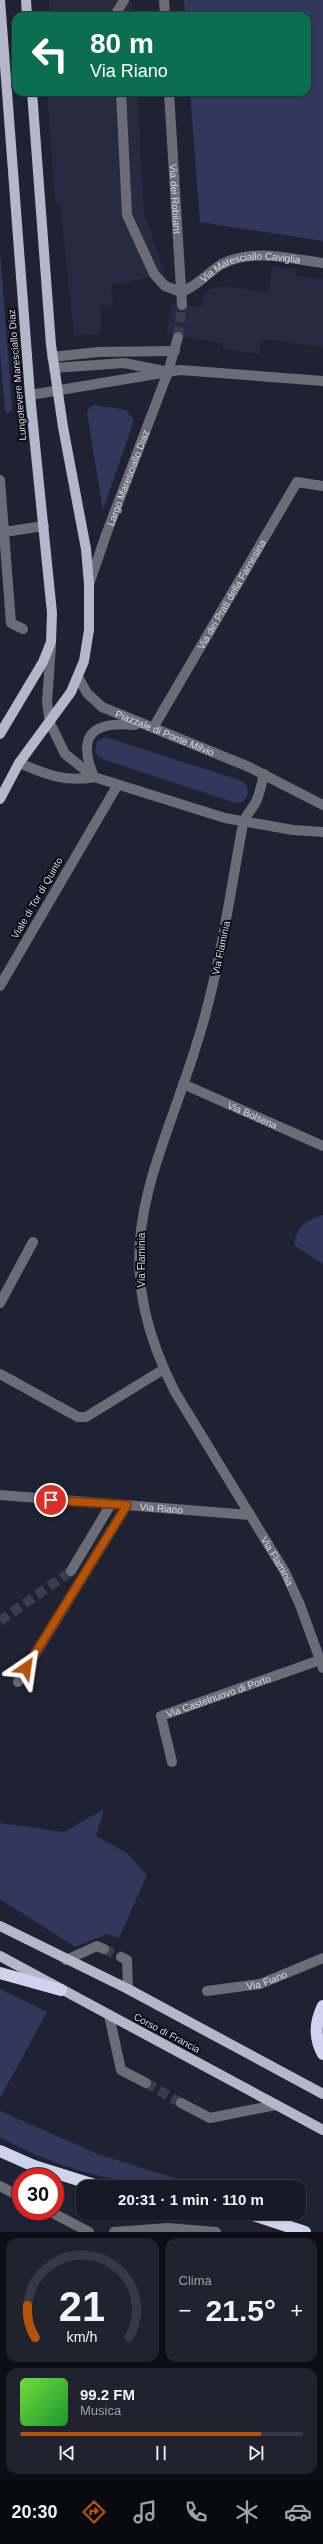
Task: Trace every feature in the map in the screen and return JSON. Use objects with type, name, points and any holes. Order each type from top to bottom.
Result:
[{"type":"highway","points":[[0,1973],[61,1990]]},
{"type":"highway","points":[[323,2006],[316,2026],[318,2044],[323,2054]]},
{"type":"highway","points":[[0,2151],[34,2166],[79,2180]]},
{"type":"highway","points":[[268,2220],[305,2232]]},
{"type":"main road","name":"Lungotevere Maresciallo Diaz","points":[[0,0],[30,395],[52,600],[51,642],[34,680],[0,734]]},
{"type":"main road","points":[[26,0],[27,12]]},
{"type":"main road","points":[[0,799],[19,763],[63,706],[78,677],[88,642],[90,584],[84,532],[52,357],[46,302],[32,96]]},
{"type":"main road","name":"Corso di Francia","points":[[0,1926],[66,1960],[128,1989],[323,2094]]},
{"type":"main road","name":"Corso di Francia","points":[[0,1956],[323,2130]]},
{"type":"street","points":[[117,12],[124,0]]},
{"type":"street","points":[[164,0],[165,12]]},
{"type":"street","points":[[121,96],[127,215],[154,274],[165,286],[181,292]]},
{"type":"street","name":"Via dei Robilant","points":[[170,96],[182,305]]},
{"type":"street","name":"Via Maresciallo Caviglia","points":[[181,292],[197,284],[223,264],[243,257],[266,256],[323,263]]},
{"type":"street","points":[[168,372],[178,337]]},
{"type":"street","points":[[52,357],[98,352],[175,351]]},
{"type":"street","points":[[54,368],[131,364],[168,372]]},
{"type":"street","points":[[30,395],[168,372],[192,370],[323,381]]},
{"type":"street","name":"Largo Maresciallo Diaz","points":[[90,584],[107,532],[168,372]]},
{"type":"street","points":[[0,480],[11,623],[23,629]]},
{"type":"street","name":"Via dei Prati della Farnesina","points":[[149,727],[298,482],[323,486]]},
{"type":"street","points":[[4,532],[44,526]]},
{"type":"street","points":[[51,642],[47,702],[50,722],[55,737],[65,754],[94,777],[117,786],[202,812],[293,830],[323,832]]},
{"type":"street","name":"Piazzale di Ponte Milvio","points":[[78,677],[87,693],[102,708],[200,745],[264,774],[323,805]]},
{"type":"street","points":[[94,777],[85,751],[87,742],[93,733],[111,725],[149,727]]},
{"type":"street","points":[[19,763],[60,779],[76,781],[94,777]]},
{"type":"street","points":[[244,821],[258,795],[264,774]]},
{"type":"street","name":"Viale di Tor di Quinto","points":[[0,986],[82,843],[117,786]]},
{"type":"street","name":"Via Flaminia","points":[[244,821],[213,987],[183,1084],[152,1172],[140,1229],[140,1280],[142,1304],[164,1369],[291,1585],[322,1664]]},
{"type":"street","name":"Via Bolsena","points":[[183,1084],[323,1146]]},
{"type":"street","points":[[0,1302],[33,1242]]},
{"type":"street","points":[[0,1374],[70,1413],[86,1417],[164,1369]]},
{"type":"street","name":"Via Riano","points":[[0,1495],[250,1515]]},
{"type":"street","points":[[71,1571],[111,1504]]},
{"type":"street","points":[[18,1682],[127,1505]]},
{"type":"street","name":"Via Castelnuovo di Porto","points":[[172,1762],[161,1716],[322,1664]]},
{"type":"street","points":[[66,1960],[97,1946],[104,1949]]},
{"type":"street","points":[[121,1957],[127,1960],[128,1989]]},
{"type":"street","name":"Via Fiano","points":[[206,1991],[260,1984],[323,1958]]},
{"type":"street","points":[[109,2015],[121,2070],[146,2083]]},
{"type":"street","points":[[182,2102],[210,2118],[276,2105]]},
{"type":"street","points":[[0,2186],[12,2192]]},
{"type":"street","points":[[64,2219],[89,2232]]},
{"type":"street","points":[[114,2232],[168,2228],[216,2232]]},
{"type":"shaded area","points":[[49,0],[132,0],[133,12],[49,12]]},
{"type":"shaded area","points":[[184,0],[323,0],[323,241],[200,222],[190,96],[311,96],[311,12],[185,12]]},
{"type":"shaded area","points":[[47,96],[137,96],[144,212],[165,274],[111,285],[113,305],[101,306],[101,334],[74,335],[60,204],[55,203]]},
{"type":"shaded area","points":[[0,250],[12,410],[8,414],[5,410],[0,352]]},
{"type":"shaded area","points":[[272,266],[297,269],[296,276],[323,279],[323,347],[262,339],[259,354],[223,349],[223,343],[167,335],[171,304],[201,307],[202,298],[209,290],[221,286],[269,292]]},
{"type":"shaded area","points":[[94,405],[126,410],[134,420],[103,510],[87,413],[89,408]]},
{"type":"shaded area","points":[[105,737],[242,781],[247,786],[248,794],[243,802],[236,803],[105,760],[97,755],[95,750],[97,741]]},
{"type":"shaded area","points":[[323,1215],[323,1264],[294,1245],[297,1233],[303,1225],[312,1219]]},
{"type":"shaded area","points":[[104,1809],[96,1836],[127,1853],[147,1875],[119,1938],[107,1934],[75,1947],[0,1899],[0,1823],[64,1832]]},
{"type":"shaded area","points":[[0,1989],[47,2012],[0,2098]]},
{"type":"shaded area","points":[[0,2111],[100,2155],[181,2180],[120,2180],[95,2175],[47,2159],[0,2137]]},
{"type":"tunnel","points":[[178,337],[182,305]]},
{"type":"tunnel","points":[[0,1621],[71,1571]]},
{"type":"tunnel","points":[[104,1949],[121,1957]]},
{"type":"tunnel","points":[[146,2083],[181,2103]]},
{"type":"route","points":[[26,1668],[127,1505],[51,1500]]}]
